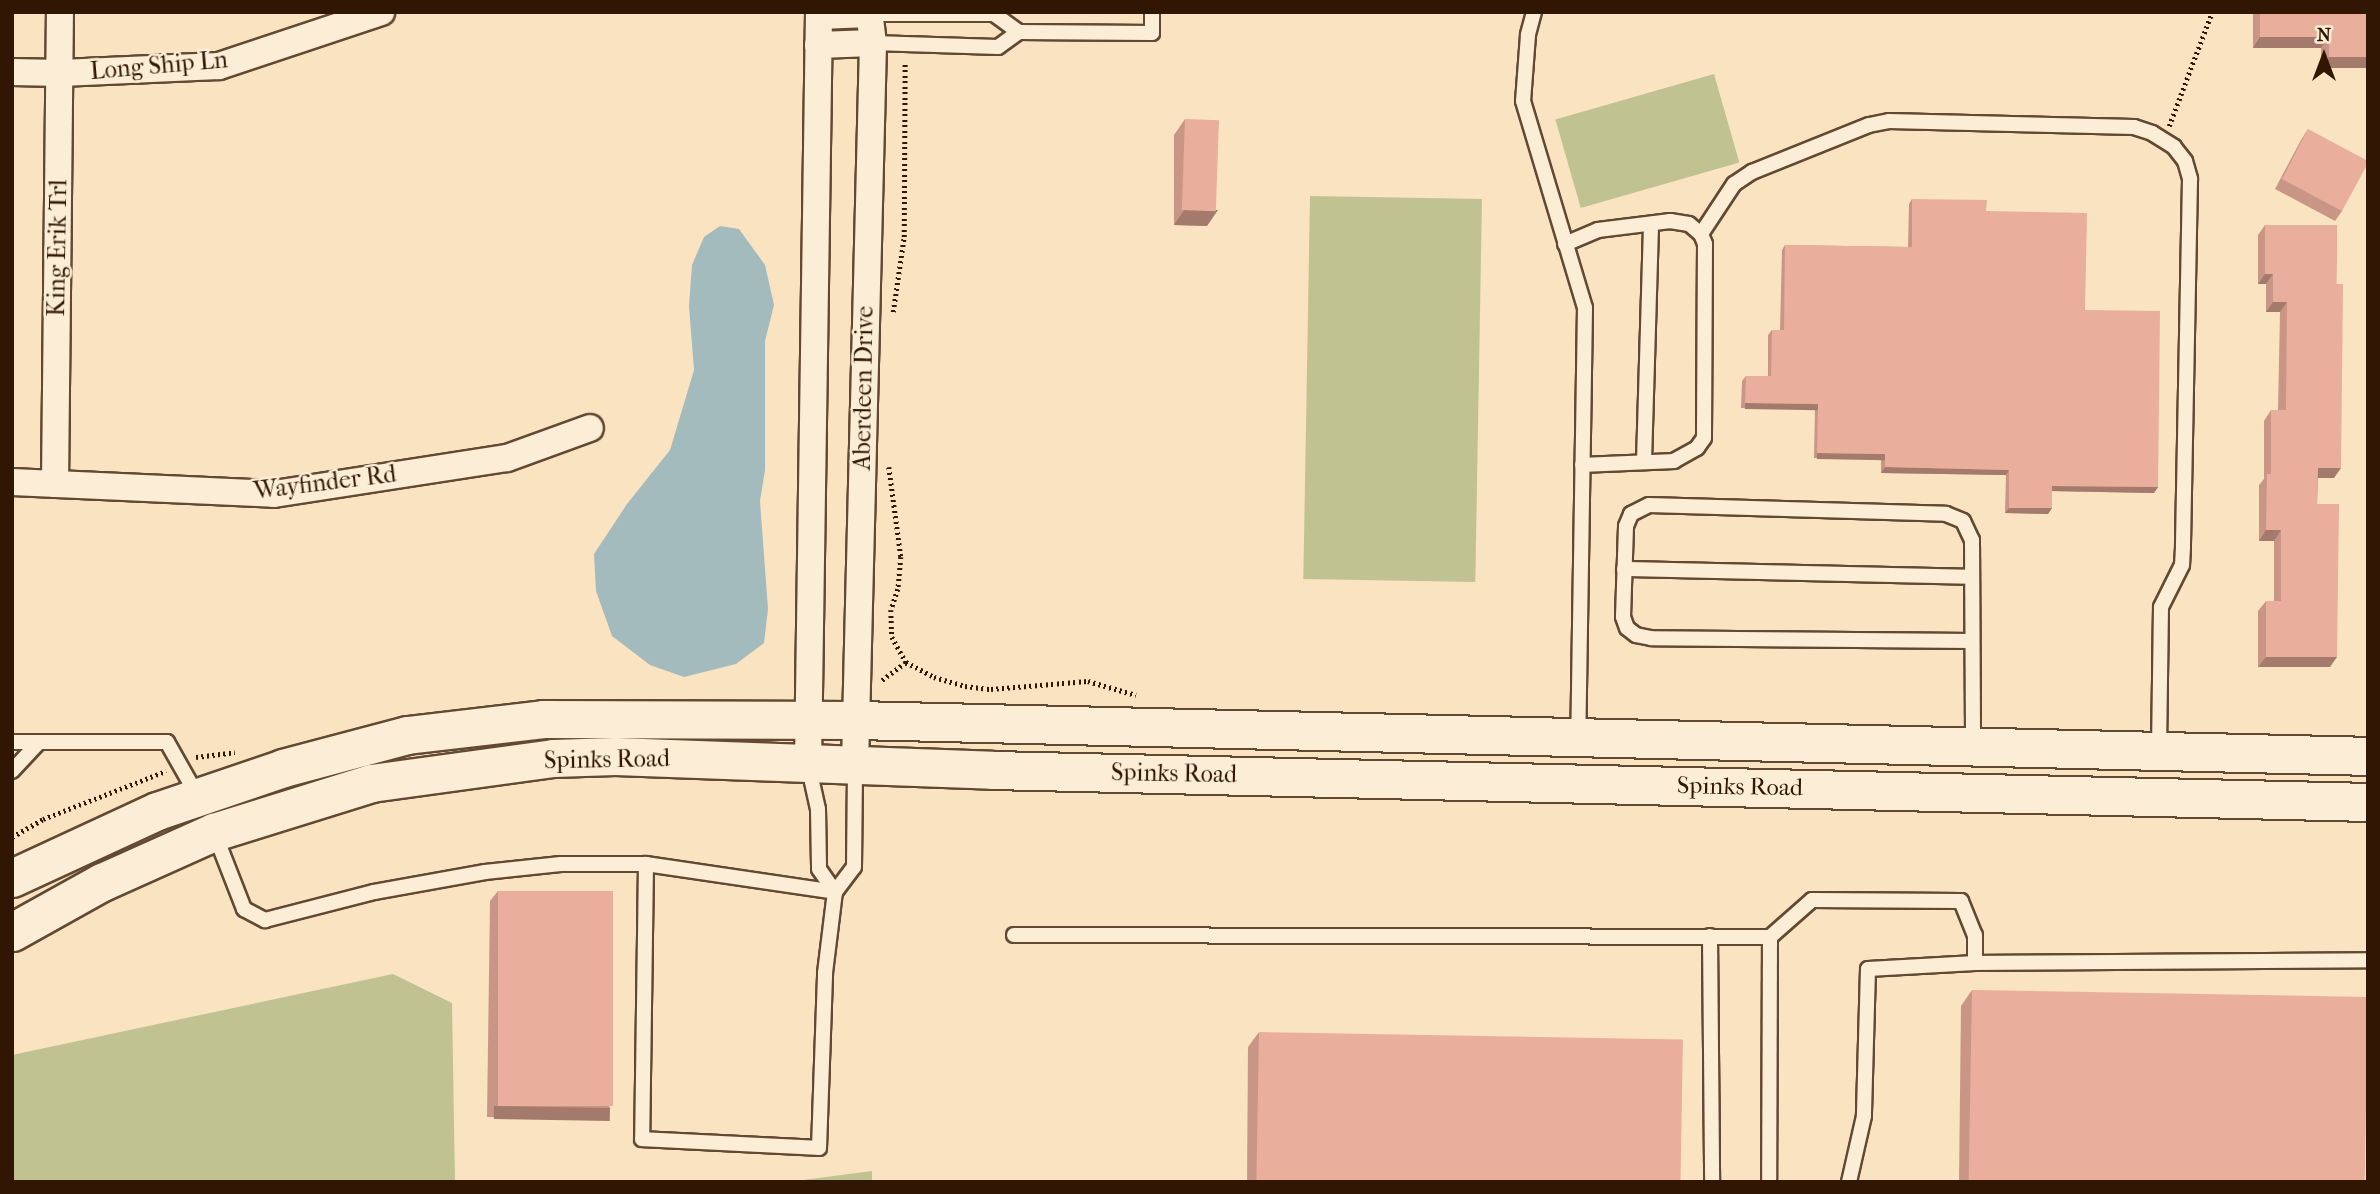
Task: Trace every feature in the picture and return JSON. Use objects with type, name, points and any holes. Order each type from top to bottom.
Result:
[{"type":"main road","name":"Spinks Road","points":[[12,878],[189,780],[283,768],[407,735],[543,719],[856,720],[2368,756]]},
{"type":"main road","points":[[1576,783],[1578,738]]},
{"type":"main road","points":[[1973,747],[1973,793]]},
{"type":"main road","name":"Spinks Road","points":[[12,932],[103,882],[214,832],[370,783],[553,758],[2368,802]]},
{"type":"main road","points":[[189,780],[214,832]]},
{"type":"street","name":"King Erik Trl","points":[[55,484],[60,12]]},
{"type":"street","name":"Long Ship Ln","points":[[12,72],[61,73],[219,66],[381,12]]},
{"type":"street","points":[[808,763],[819,14],[869,13]]},
{"type":"street","name":"Aberdeen Drive","points":[[855,765],[873,43],[869,13]]},
{"type":"street","points":[[818,45],[873,43]]},
{"type":"street","name":"Wayfinder Rd","points":[[12,482],[274,494],[507,458],[590,428]]},
{"type":"lane","points":[[869,13],[994,14],[1019,32],[1152,33],[1152,12]]},
{"type":"lane","points":[[1534,12],[1528,35],[1524,102],[1585,308],[1578,738]]},
{"type":"lane","points":[[873,43],[999,47],[1019,32]]},
{"type":"lane","points":[[1701,234],[1734,184],[1752,172],[1868,125],[1889,121],[2134,127],[2164,140],[2185,161],[2190,179],[2183,547],[2180,572],[2161,607],[2159,751]]},
{"type":"lane","points":[[1565,244],[1598,230],[1670,221],[1689,224],[1701,234],[1705,244],[1704,438],[1697,448],[1674,461],[1582,465]]},
{"type":"lane","points":[[1644,462],[1651,224]]},
{"type":"lane","points":[[1972,641],[1643,637],[1627,628],[1623,617],[1626,526],[1631,514],[1648,505],[1947,514],[1963,521],[1972,540],[1973,747]]},
{"type":"lane","points":[[1624,569],[1972,577]]},
{"type":"lane","points":[[12,742],[167,742],[189,780]]},
{"type":"lane","points":[[12,771],[37,743]]},
{"type":"lane","points":[[808,763],[818,809],[819,869],[835,892]]},
{"type":"lane","points":[[646,864],[642,1139],[819,1148],[825,973],[835,892],[854,867],[855,765]]},
{"type":"lane","points":[[214,832],[244,909],[265,920],[374,892],[485,872],[561,864],[646,864],[835,892]]},
{"type":"lane","points":[[1014,934],[1770,937],[1812,900],[1961,901],[1975,934],[1975,963]]},
{"type":"lane","points":[[1710,936],[1712,1182]]},
{"type":"lane","points":[[1769,1182],[1770,937]]},
{"type":"lane","points":[[1849,1182],[1864,1116],[1868,969],[1975,963],[2368,960]]},
{"type":"path","points":[[2164,140],[2213,12]]},
{"type":"path","points":[[892,314],[904,237],[906,42]]},
{"type":"path","points":[[888,462],[901,557],[898,589],[891,610],[892,637],[906,662],[933,677],[965,686],[991,689],[1087,681],[1146,699]]},
{"type":"path","points":[[878,683],[906,662]]},
{"type":"path","points":[[12,837],[43,819],[189,780],[203,754],[238,752]]},
{"type":"green space","points":[[1714,74],[1739,162],[1581,208],[1555,119]]},
{"type":"green space","points":[[1310,196],[1482,199],[1475,582],[1303,579]]},
{"type":"green space","points":[[393,974],[452,1003],[455,1182],[12,1182],[12,1055]]},
{"type":"green space","points":[[872,1171],[872,1182],[788,1182]]},
{"type":"water","points":[[720,226],[739,229],[765,265],[774,305],[765,341],[765,470],[760,501],[768,609],[764,643],[736,664],[684,677],[650,665],[612,636],[596,591],[594,554],[627,504],[670,450],[694,370],[689,306],[692,265],[704,237]]},
{"type":"building","points":[[2260,12],[2368,12],[2368,57],[2329,57],[2329,37],[2260,37]]},
{"type":"building","points":[[1185,119],[1219,120],[1216,211],[1182,210]]},
{"type":"building","points":[[2308,129],[2368,161],[2342,211],[2282,179]]},
{"type":"building","points":[[1912,199],[1987,200],[1986,211],[2087,213],[2085,310],[2160,311],[2158,487],[2052,486],[2052,508],[2009,508],[2009,470],[1885,467],[1885,454],[1817,453],[1818,404],[1745,403],[1746,376],[1771,376],[1772,330],[1784,330],[1785,245],[1912,247]]},
{"type":"building","points":[[2265,225],[2337,225],[2336,284],[2343,284],[2341,468],[2318,468],[2317,504],[2339,504],[2337,657],[2266,657],[2266,601],[2281,601],[2281,530],[2266,530],[2267,474],[2271,474],[2271,410],[2286,410],[2287,302],[2273,302],[2273,274],[2265,274]]},
{"type":"building","points":[[498,891],[613,891],[613,1106],[498,1106]]},
{"type":"building","points":[[1972,990],[2368,997],[2365,1182],[1969,1182]]},
{"type":"building","points":[[1259,1032],[1683,1039],[1680,1182],[1256,1182]]}]
